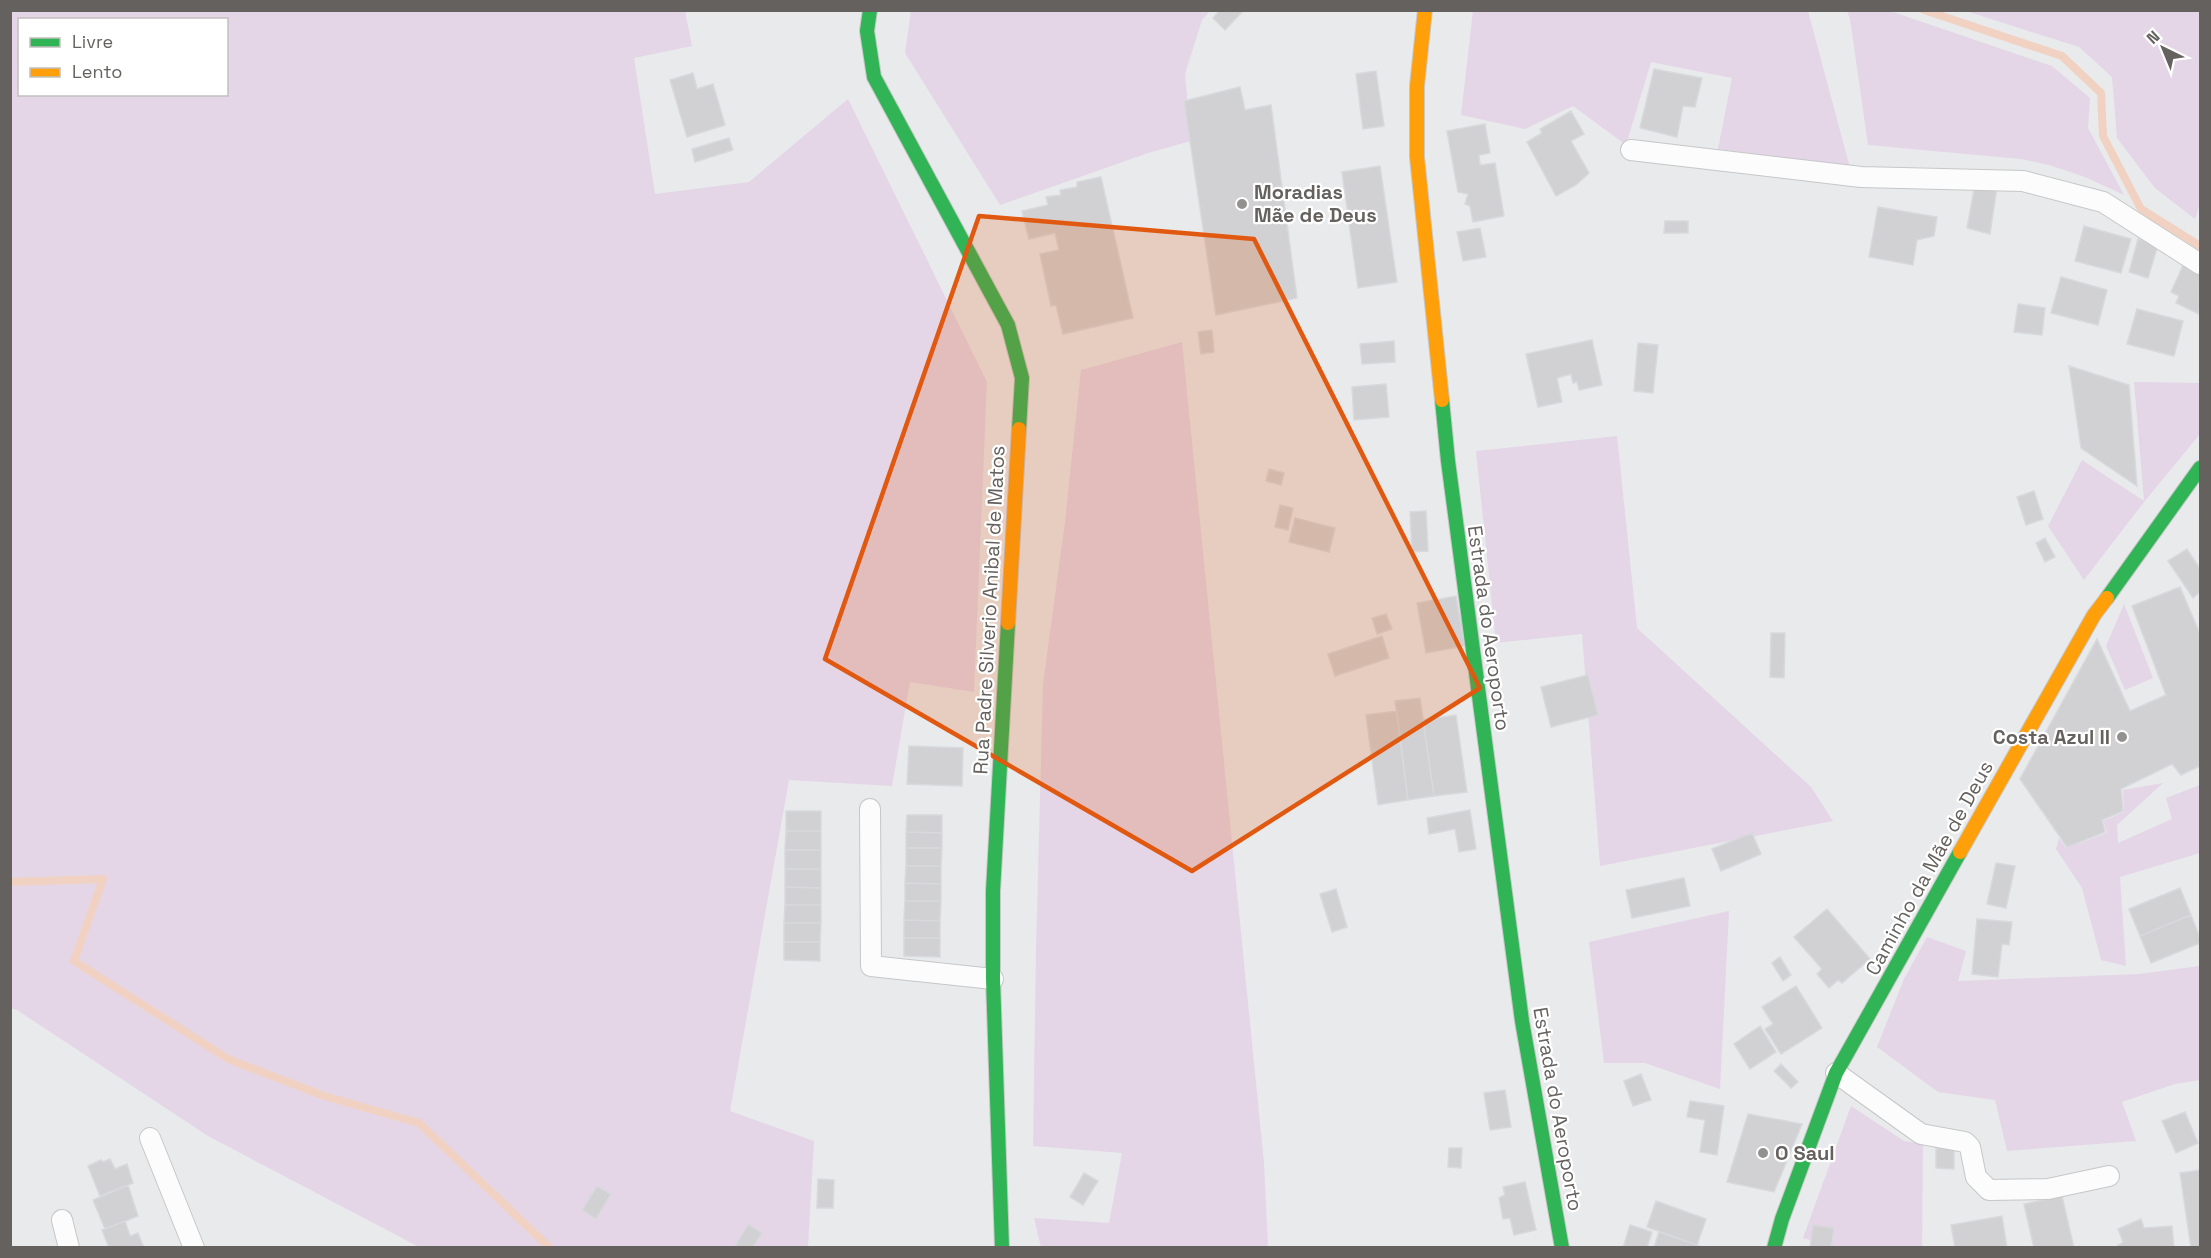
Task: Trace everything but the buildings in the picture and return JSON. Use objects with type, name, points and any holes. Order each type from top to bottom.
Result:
[{"type":"street","name":"Rua Padre Silverio Anibal de Matos","points":[[870,10],[867,31],[874,77],[1008,326],[1022,378],[993,891],[993,979],[1002,1248]]},
{"type":"street","name":"Estrada do Aeroporto","points":[[1425,10],[1417,86],[1417,157],[1448,461],[1522,1021],[1562,1248]]},
{"type":"street","points":[[1631,150],[1861,177],[2023,181],[2103,202],[2200,264]]},
{"type":"street","name":"Caminho da Mãe de Deus","points":[[1774,1248],[1782,1219],[1836,1072],[1871,1014],[1891,973],[2094,615],[2200,468]]},
{"type":"street","points":[[870,809],[871,966],[993,979]]},
{"type":"street","points":[[1836,1072],[1921,1134],[1965,1142],[1970,1147],[1976,1177],[1989,1190],[2048,1189],[2109,1176]]},
{"type":"street","points":[[150,1138],[194,1248]]},
{"type":"street","points":[[62,1220],[69,1248]]},
{"type":"highlighted area","points":[[979,216],[1254,239],[1480,688],[1192,871],[825,659]]},
{"type":"shaded area","points":[[10,11],[685,11],[692,46],[634,58],[655,194],[749,182],[848,99],[987,382],[974,692],[910,682],[892,786],[789,780],[730,1111],[814,1141],[808,1247],[419,1247],[208,1136],[11,1008]]},
{"type":"shaded area","points":[[911,11],[1210,11],[1202,20],[1185,74],[1191,141],[1148,153],[1000,205],[905,53]]},
{"type":"shaded area","points":[[1473,11],[1808,11],[1850,168],[1718,149],[1732,78],[1651,62],[1626,145],[1573,106],[1525,129],[1461,115]]},
{"type":"shaded area","points":[[1847,11],[1890,11],[2052,66],[2090,98],[2088,128],[2124,195],[2085,177],[2049,165],[2021,159],[1868,145]]},
{"type":"shaded area","points":[[1966,11],[2200,11],[2200,204],[2195,219],[2155,188],[2117,138],[2112,77],[2079,47]]},
{"type":"shaded area","points":[[1182,342],[1264,1163],[1268,1247],[1041,1247],[1034,1218],[1109,1223],[1122,1153],[1033,1146],[1043,684],[1065,522],[1081,370]]},
{"type":"shaded area","points":[[2134,382],[2200,383],[2200,434],[2084,580],[2048,526],[2082,460],[2144,501]]},
{"type":"shaded area","points":[[1617,436],[1637,628],[1811,787],[1833,821],[1600,866],[1582,634],[1496,643],[1476,451]]},
{"type":"shaded area","points":[[2124,604],[2153,678],[2125,690],[2106,646]]},
{"type":"shaded area","points":[[2163,783],[2117,825],[2118,843],[2172,819],[2166,798],[2200,785],[2200,853],[2120,877],[2126,966],[2101,960],[2082,888],[2056,849],[2059,838],[2066,848],[2107,833],[2103,821],[2124,812],[2123,790]]},
{"type":"shaded area","points":[[1729,911],[1720,1089],[1645,1063],[1604,1063],[1589,942]]},
{"type":"shaded area","points":[[1927,937],[1966,951],[1958,981],[2139,974],[2200,966],[2200,1080],[2175,1084],[2122,1102],[2136,1141],[2007,1151],[1995,1100],[1938,1092],[1877,1047],[1904,979]]},
{"type":"shaded area","points":[[1851,1106],[1904,1141],[1923,1144],[1922,1247],[1834,1247],[1803,1238]]},
{"type":"waterway","points":[[1924,10],[2062,56],[2101,93],[2103,136],[2141,209],[2200,246]]},
{"type":"waterway","points":[[10,882],[103,879],[74,961],[228,1059],[324,1096],[419,1123],[550,1248]]},
{"type":"traffic: fast","points":[[870,10],[867,31],[874,77],[1008,325],[1022,378],[1019,429]]},
{"type":"traffic: fast","points":[[1442,400],[1448,461],[1522,1021],[1562,1248]]},
{"type":"traffic: fast","points":[[2107,598],[2200,468]]},
{"type":"traffic: fast","points":[[1002,1248],[993,979],[993,891],[1008,623]]},
{"type":"traffic: fast","points":[[1774,1248],[1782,1219],[1836,1073],[1960,852]]},
{"type":"traffic: slow","points":[[1425,10],[1417,86],[1417,157],[1442,400]]},
{"type":"traffic: slow","points":[[1008,623],[1019,429]]},
{"type":"traffic: slow","points":[[1960,852],[2094,615],[2107,598]]},
{"type":"place","name":"Moradias Mãe de Deus","points":[[1242,204]]},
{"type":"place","name":"Costa Azul II","points":[[2122,737]]},
{"type":"place","name":"O Saul","points":[[1763,1153]]}]
